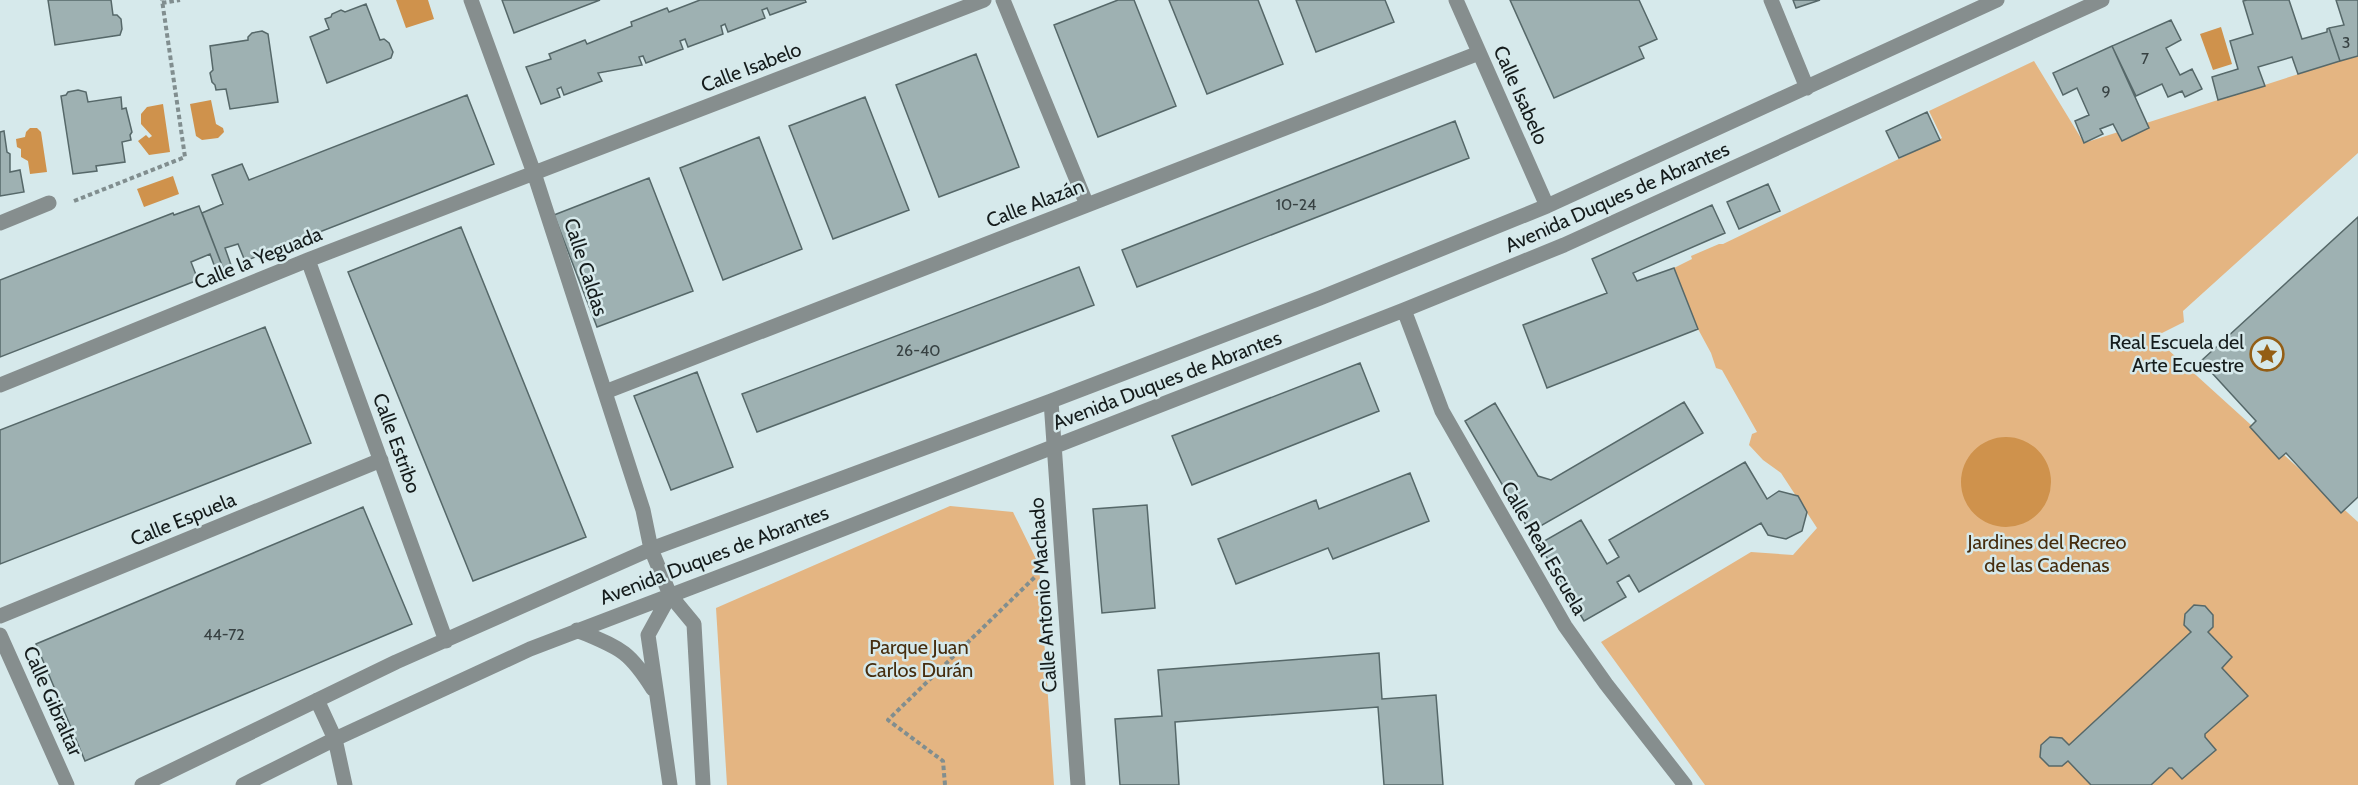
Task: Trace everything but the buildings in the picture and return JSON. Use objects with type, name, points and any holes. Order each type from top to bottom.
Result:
[{"type":"street","name":"Calle Caldas","points":[[471,0],[534,173],[644,510],[651,549],[670,595],[694,624],[703,785]]},
{"type":"street","name":"Calle Isabelo","points":[[534,173],[984,0]]},
{"type":"street","points":[[1003,0],[1087,205]]},
{"type":"street","name":"Calle Isabelo","points":[[1456,0],[1547,206]]},
{"type":"street","points":[[1771,0],[1808,88]]},
{"type":"street","name":"Avenida Duques de Abrantes","points":[[142,785],[317,700],[651,549],[1051,401],[1310,302],[1547,206],[1997,0]]},
{"type":"street","name":"Avenida Duques de Abrantes","points":[[243,785],[335,739],[530,649],[1054,447],[1564,245],[2102,0]]},
{"type":"street","name":"Calle Alazán","points":[[605,392],[1479,53]]},
{"type":"street","name":"Calle la Yeguada","points":[[0,385],[308,260],[534,173]]},
{"type":"street","points":[[0,223],[49,203]]},
{"type":"street","name":"Calle Estribo","points":[[308,260],[446,641]]},
{"type":"street","name":"Calle Real Escuela","points":[[1404,310],[1442,411],[1564,626],[1606,684],[1686,785]]},
{"type":"street","name":"Calle Antonio Machado","points":[[1051,401],[1078,785]]},
{"type":"street","name":"Calle Espuela","points":[[0,616],[381,460]]},
{"type":"street","points":[[670,595],[648,635],[670,785]]},
{"type":"street","points":[[577,630],[619,648],[637,664],[657,695]]},
{"type":"street","name":"Calle Gibraltar","points":[[0,634],[67,785]]},
{"type":"street","points":[[317,700],[335,739],[345,785]]},
{"type":"path","points":[[49,203],[57,208],[184,157],[162,1],[180,0]]},
{"type":"path","points":[[945,785],[943,760],[888,720],[1061,551]]},
{"type":"green space","name":"Jardines del Recreo de las Cadenas","points":[[2358,55],[2358,153],[2183,311],[2184,322],[2154,337],[2358,522],[2358,785],[1705,785],[1601,642],[1751,552],[1793,555],[1817,528],[1781,473],[1763,460],[1749,445],[1752,434],[1757,432],[1722,370],[1716,368],[1674,268],[1692,259],[1691,256],[1723,244],[1942,138],[1929,111],[2034,61],[2084,143]]},
{"type":"green space","name":"Parque Juan Carlos Durán","points":[[950,506],[1013,512],[1039,565],[1054,785],[727,785],[716,608]]},
{"type":"shaded area","points":[[396,0],[428,0],[434,19],[406,28]]},
{"type":"shaded area","points":[[2221,27],[2232,64],[2213,70],[2200,34]]},
{"type":"shaded area","points":[[211,100],[216,124],[223,128],[224,132],[218,138],[202,140],[196,136],[190,104]]},
{"type":"shaded area","points":[[163,104],[170,152],[149,155],[138,141],[146,135],[149,138],[152,136],[141,124],[141,114],[147,107]]},
{"type":"shaded area","points":[[30,128],[37,128],[41,132],[47,172],[30,174],[28,161],[21,157],[21,149],[17,147],[16,139],[25,137]]},
{"type":"shaded area","points":[[173,176],[179,194],[144,207],[137,189]]},
{"type":"shaded area","points":[[2006,437],[2023,441],[2038,450],[2047,465],[2051,482],[2047,499],[2038,514],[2023,523],[2006,527],[1989,523],[1974,514],[1965,499],[1961,482],[1965,465],[1974,450],[1989,441]]},
{"type":"place","name":"Real Escuela del Arte Ecuestre","points":[[2267,354]]}]
